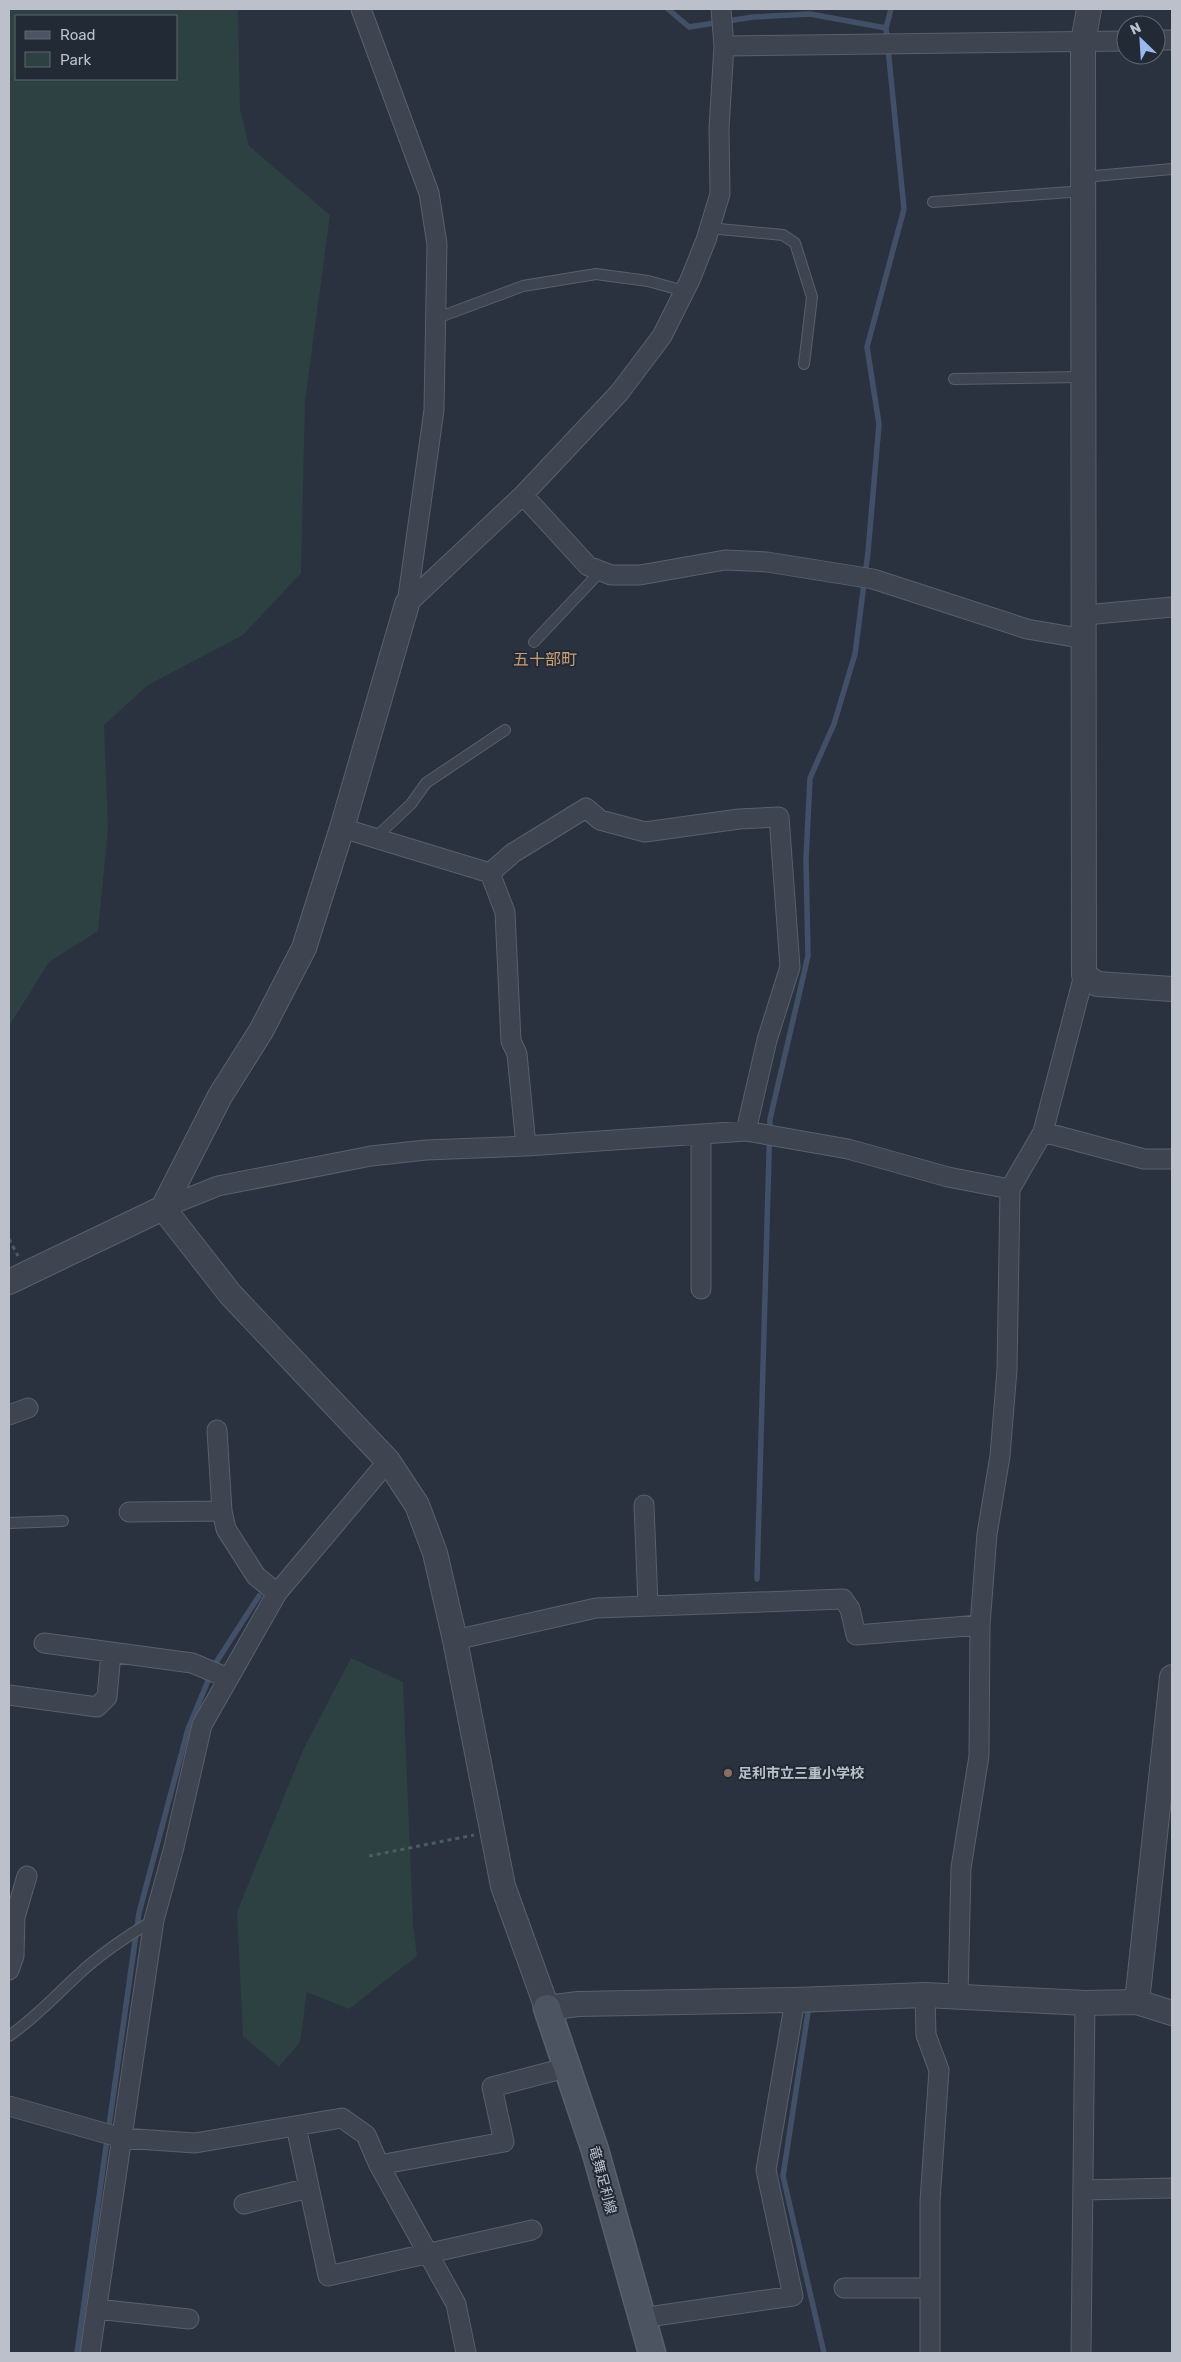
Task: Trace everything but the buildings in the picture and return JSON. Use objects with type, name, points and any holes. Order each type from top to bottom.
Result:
[{"type":"main road","name":"竜舞足利線","points":[[547,2008],[569,2067],[596,2150],[652,2353]]},
{"type":"street","points":[[163,1208],[220,1096],[261,1031],[304,948],[342,828],[407,604],[434,410],[437,318],[436,244],[429,193],[361,9]]},
{"type":"street","points":[[407,604],[524,495],[619,393],[662,336],[684,291],[709,228],[720,194],[719,128],[724,46],[721,9]]},
{"type":"street","points":[[958,1998],[961,1868],[979,1756],[980,1625],[987,1534],[1000,1456],[1008,1370],[1010,1189],[1043,1132],[1084,975],[1083,42],[1089,9]]},
{"type":"street","points":[[724,46],[1116,41]]},
{"type":"street","points":[[524,495],[588,566],[611,575],[640,575],[725,560],[767,562],[873,579],[1026,629],[1085,639]]},
{"type":"street","points":[[1085,615],[1172,608]]},
{"type":"street","points":[[490,873],[513,853],[586,808],[600,820],[645,832],[739,819],[779,817],[790,967],[767,1040],[746,1131]]},
{"type":"street","points":[[342,828],[490,873]]},
{"type":"street","points":[[490,873],[505,912],[511,1040],[517,1054],[526,1146]]},
{"type":"street","points":[[1084,975],[1096,984],[1172,989]]},
{"type":"street","points":[[9,1282],[163,1208],[218,1186],[370,1156],[426,1150],[526,1146],[746,1131],[848,1148],[948,1177],[1010,1189]]},
{"type":"street","points":[[1043,1132],[1144,1159],[1172,1159]]},
{"type":"street","points":[[701,1134],[701,1289]]},
{"type":"street","points":[[163,1208],[231,1295],[388,1461],[417,1505],[435,1553],[455,1640],[503,1886],[547,2008],[578,2004],[795,2000],[925,1995],[958,1998],[1137,2002],[1172,2014]]},
{"type":"street","points":[[9,1415],[28,1408]]},
{"type":"street","points":[[217,1430],[222,1511],[226,1529],[256,1576],[277,1593]]},
{"type":"street","points":[[90,2353],[154,1920],[174,1847],[202,1725],[277,1593],[388,1461]]},
{"type":"street","points":[[644,1506],[648,1606]]},
{"type":"street","points":[[130,1512],[222,1511]]},
{"type":"street","points":[[455,1640],[596,1608],[843,1598],[850,1609],[856,1635],[980,1625]]},
{"type":"street","points":[[44,1643],[192,1663],[228,1678]]},
{"type":"street","points":[[9,1695],[97,1707],[107,1697],[111,1653]]},
{"type":"street","points":[[1137,2002],[1172,1677]]},
{"type":"street","points":[[9,1970],[14,1956],[15,1917],[27,1876]]},
{"type":"street","points":[[925,1995],[926,2035],[939,2070],[930,2201],[930,2353]]},
{"type":"street","points":[[641,2318],[793,2296],[766,2170],[795,2000]]},
{"type":"street","points":[[1080,2353],[1085,2002]]},
{"type":"street","points":[[379,2165],[504,2142],[492,2086],[569,2067]]},
{"type":"street","points":[[9,2106],[122,2138],[194,2143],[342,2118],[366,2135],[379,2165],[456,2304],[466,2353]]},
{"type":"street","points":[[296,2126],[328,2276],[532,2230]]},
{"type":"street","points":[[244,2204],[309,2188]]},
{"type":"street","points":[[1083,2190],[1172,2188]]},
{"type":"street","points":[[844,2288],[930,2288]]},
{"type":"street","points":[[96,2309],[189,2319]]},
{"type":"lane","points":[[933,202],[1084,184],[1172,169]]},
{"type":"lane","points":[[709,228],[783,235],[795,243],[812,297],[804,364]]},
{"type":"lane","points":[[437,318],[523,286],[596,274],[648,281],[684,291]]},
{"type":"lane","points":[[954,379],[1084,377]]},
{"type":"lane","points":[[534,642],[601,571]]},
{"type":"lane","points":[[375,838],[411,804],[426,783],[504,730]]},
{"type":"lane","points":[[9,1523],[62,1521]]},
{"type":"lane","points":[[9,2036],[53,2001],[79,1974],[122,1938],[154,1920]]},
{"type":"path","points":[[9,1239],[20,1260]]},
{"type":"path","points":[[369,1856],[492,1832]]},
{"type":"green space","points":[[9,9],[238,9],[240,109],[249,146],[330,215],[305,401],[301,573],[243,635],[148,685],[104,725],[108,829],[98,931],[49,962],[9,1026]]},
{"type":"green space","points":[[351,1658],[403,1682],[413,1925],[417,1956],[349,2009],[307,1992],[300,2042],[279,2067],[243,2036],[237,1912],[303,1750]]},
{"type":"waterway","points":[[668,9],[689,27],[753,17],[810,14],[886,28],[904,209],[867,347],[879,424],[868,552],[855,654],[834,724],[810,778],[806,859],[808,956],[770,1119],[757,1579]]},
{"type":"waterway","points":[[886,28],[891,9]]},
{"type":"waterway","points":[[77,2353],[139,1913],[188,1729],[215,1664],[259,1596]]},
{"type":"waterway","points":[[808,2012],[783,2176],[824,2353]]},
{"type":"place","name":"足利市立三重小学校","points":[[728,1773]]},
{"type":"district","name":"五十部町","points":[[545,659]]}]
